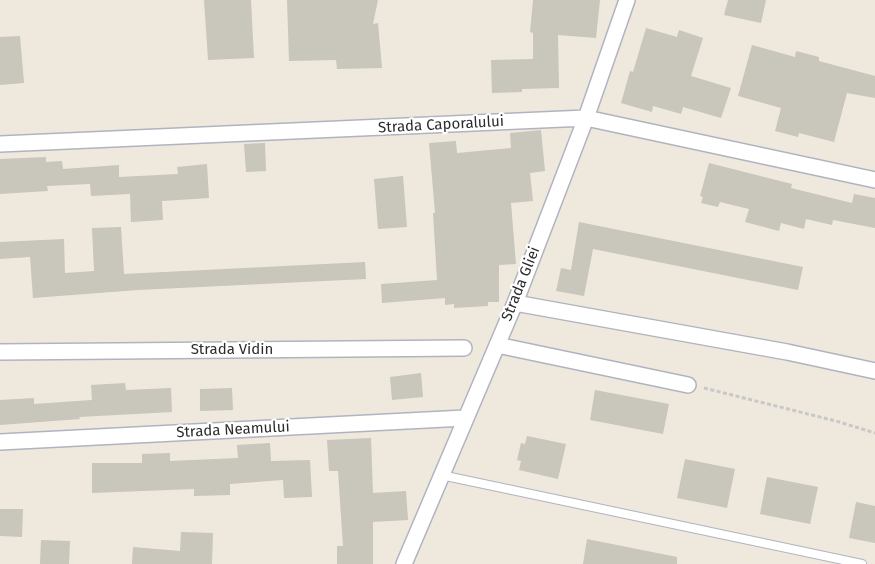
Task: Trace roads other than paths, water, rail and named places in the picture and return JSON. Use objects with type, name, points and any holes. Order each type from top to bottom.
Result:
[{"type":"street","name":"Strada Gliei","points":[[404,564],[515,302],[586,118],[627,0]]},
{"type":"street","name":"Strada Caporalului","points":[[0,144],[586,118],[875,180]]},
{"type":"street","points":[[515,302],[875,370]]},
{"type":"street","points":[[497,345],[688,385]]},
{"type":"street","name":"Strada Vidin","points":[[0,352],[464,348]]},
{"type":"street","name":"Strada Neamului","points":[[0,442],[465,418]]},
{"type":"lane","points":[[441,475],[862,564]]}]
